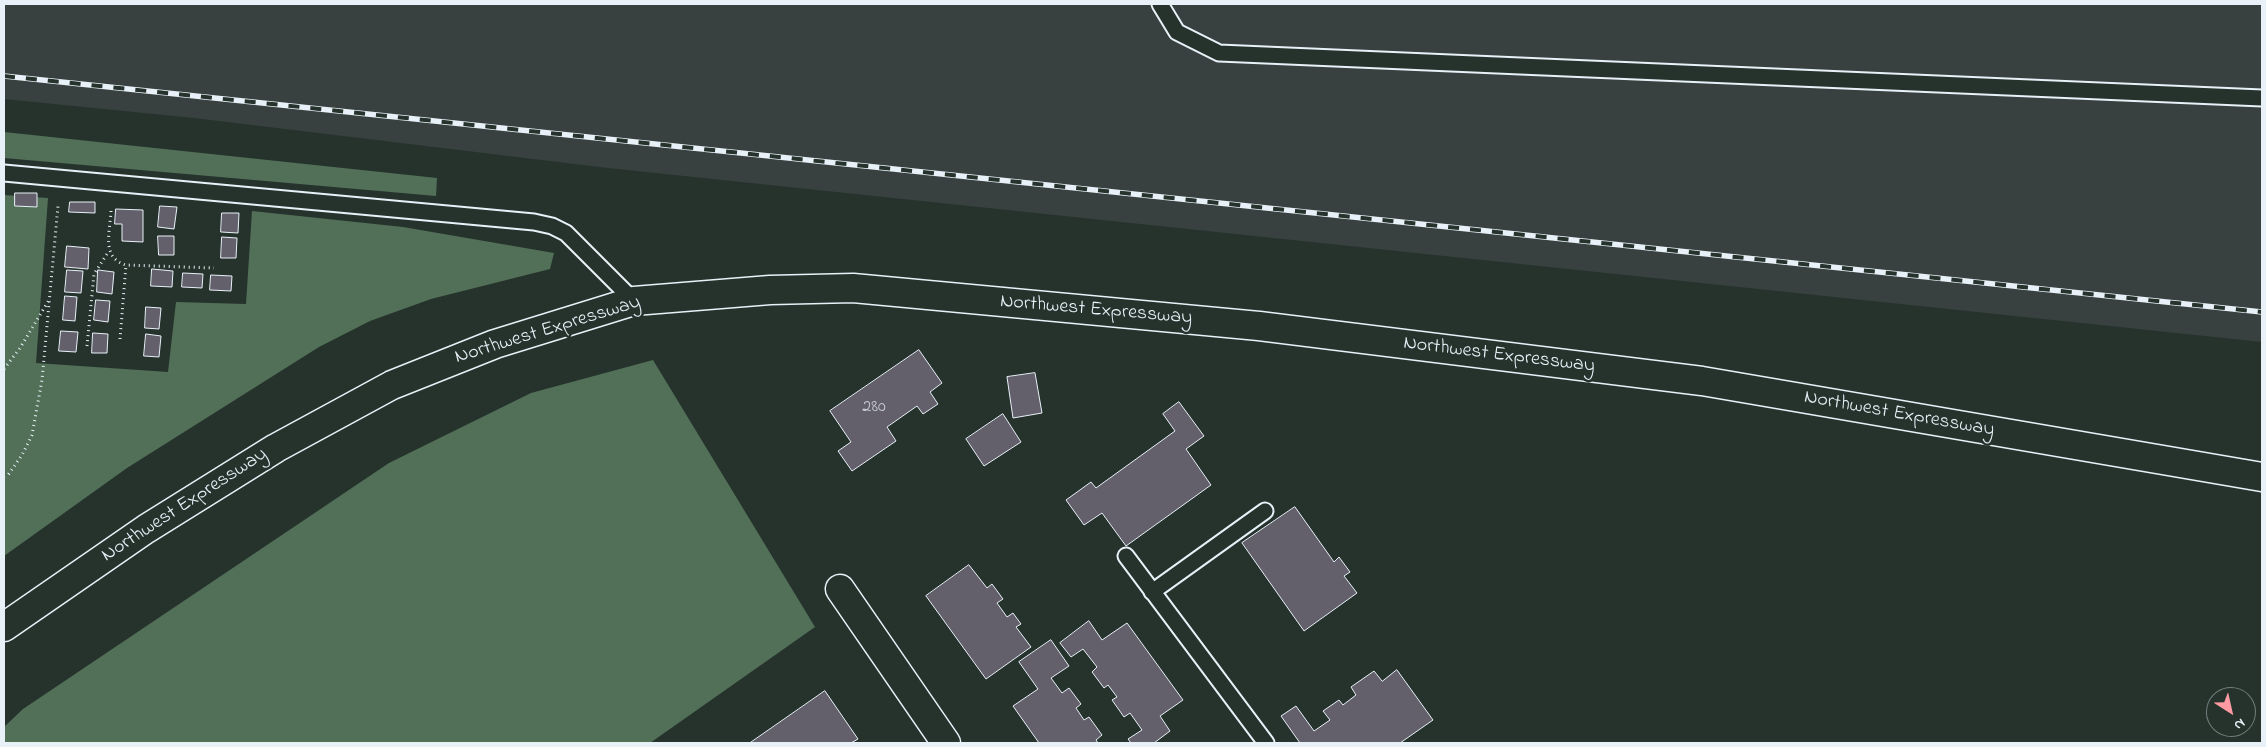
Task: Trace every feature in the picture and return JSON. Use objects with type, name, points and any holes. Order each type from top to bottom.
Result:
[{"type":"main road","name":"Northwest Expressway","points":[[4,627],[146,529],[276,448],[392,385],[495,344],[634,301],[770,290],[853,288],[1259,326],[1702,380],[2262,477]]},
{"type":"main road","points":[[840,590],[938,740]]},
{"type":"lane","points":[[1160,4],[1178,32],[1219,53],[2262,98]]},
{"type":"lane","points":[[4,173],[534,222],[552,226],[566,233],[634,301]]},
{"type":"lane","points":[[1152,592],[1265,510]]},
{"type":"lane","points":[[1126,556],[1266,743]]},
{"type":"path","points":[[4,476],[8,475],[22,455],[32,435],[42,380],[61,178]]},
{"type":"path","points":[[87,346],[94,274],[109,250],[113,183]]},
{"type":"path","points":[[109,250],[112,257],[126,265],[214,268]]},
{"type":"path","points":[[120,339],[126,265]]},
{"type":"path","points":[[4,369],[20,348],[50,300]]},
{"type":"shaded area","points":[[4,4],[2262,4],[2262,342],[608,168],[194,118],[4,99]]},
{"type":"green space","points":[[4,132],[437,178],[436,196],[4,158]]},
{"type":"green space","points":[[4,195],[48,198],[36,363],[168,372],[176,302],[246,304],[252,211],[403,227],[554,253],[550,269],[431,299],[370,321],[319,347],[127,468],[4,556]]},
{"type":"green space","points":[[653,360],[815,627],[650,743],[4,743],[4,727],[23,709],[389,463],[531,393]]},
{"type":"building","points":[[15,193],[37,193],[37,207],[15,206]]},
{"type":"building","points":[[70,202],[95,202],[95,213],[69,212]]},
{"type":"building","points":[[160,206],[177,207],[174,229],[158,227]]},
{"type":"building","points":[[116,209],[143,210],[143,242],[122,241],[122,224],[115,224]]},
{"type":"building","points":[[222,213],[239,213],[238,233],[221,232]]},
{"type":"building","points":[[158,236],[174,236],[174,255],[159,255]]},
{"type":"building","points":[[222,237],[237,238],[236,258],[221,258]]},
{"type":"building","points":[[67,246],[89,248],[88,269],[65,267]]},
{"type":"building","points":[[152,269],[173,271],[172,287],[151,286]]},
{"type":"building","points":[[67,270],[83,271],[81,293],[65,292]]},
{"type":"building","points":[[98,270],[114,272],[112,294],[97,292]]},
{"type":"building","points":[[183,273],[203,274],[202,288],[182,287]]},
{"type":"building","points":[[211,275],[232,276],[231,291],[210,290]]},
{"type":"building","points":[[65,296],[77,297],[75,321],[63,320]]},
{"type":"building","points":[[96,300],[110,301],[108,322],[94,320]]},
{"type":"building","points":[[146,307],[161,308],[159,329],[145,328]]},
{"type":"building","points":[[61,331],[78,332],[76,352],[59,351]]},
{"type":"building","points":[[93,333],[108,334],[107,353],[92,353]]},
{"type":"building","points":[[146,334],[161,336],[159,357],[144,356]]},
{"type":"building","points":[[919,350],[942,383],[930,392],[938,404],[923,414],[917,406],[887,427],[896,441],[852,471],[838,451],[851,442],[830,411]]},
{"type":"building","points":[[1035,373],[1042,413],[1013,418],[1007,377]]},
{"type":"building","points":[[1179,402],[1204,436],[1186,449],[1211,485],[1126,546],[1102,513],[1084,525],[1066,500],[1091,482],[1096,488],[1175,431],[1163,414]]},
{"type":"building","points":[[1003,414],[1021,442],[984,466],[966,439]]},
{"type":"building","points":[[1295,507],[1334,562],[1339,557],[1350,572],[1344,576],[1357,593],[1304,631],[1242,543]]},
{"type":"building","points":[[969,565],[987,588],[992,584],[1003,599],[997,603],[1007,617],[1013,613],[1021,624],[1016,627],[1031,647],[986,679],[926,596]]},
{"type":"building","points":[[1089,621],[1102,640],[1127,623],[1183,700],[1160,716],[1170,731],[1154,743],[1131,743],[1128,739],[1142,730],[1130,713],[1124,717],[1112,700],[1117,697],[1108,685],[1104,688],[1092,672],[1097,667],[1083,649],[1071,657],[1060,643]]},
{"type":"building","points":[[1051,640],[1069,666],[1051,678],[1062,693],[1069,688],[1081,704],[1076,708],[1084,720],[1089,717],[1102,735],[1096,740],[1098,743],[1039,743],[1013,706],[1038,689],[1019,662]]},
{"type":"building","points":[[1397,670],[1433,720],[1400,743],[1300,743],[1281,716],[1296,706],[1314,731],[1330,720],[1323,711],[1339,700],[1343,705],[1356,695],[1351,687],[1374,671],[1382,681]]},
{"type":"building","points":[[825,691],[858,739],[851,743],[750,743]]},
{"type":"railway","points":[[4,76],[2262,312]]}]
